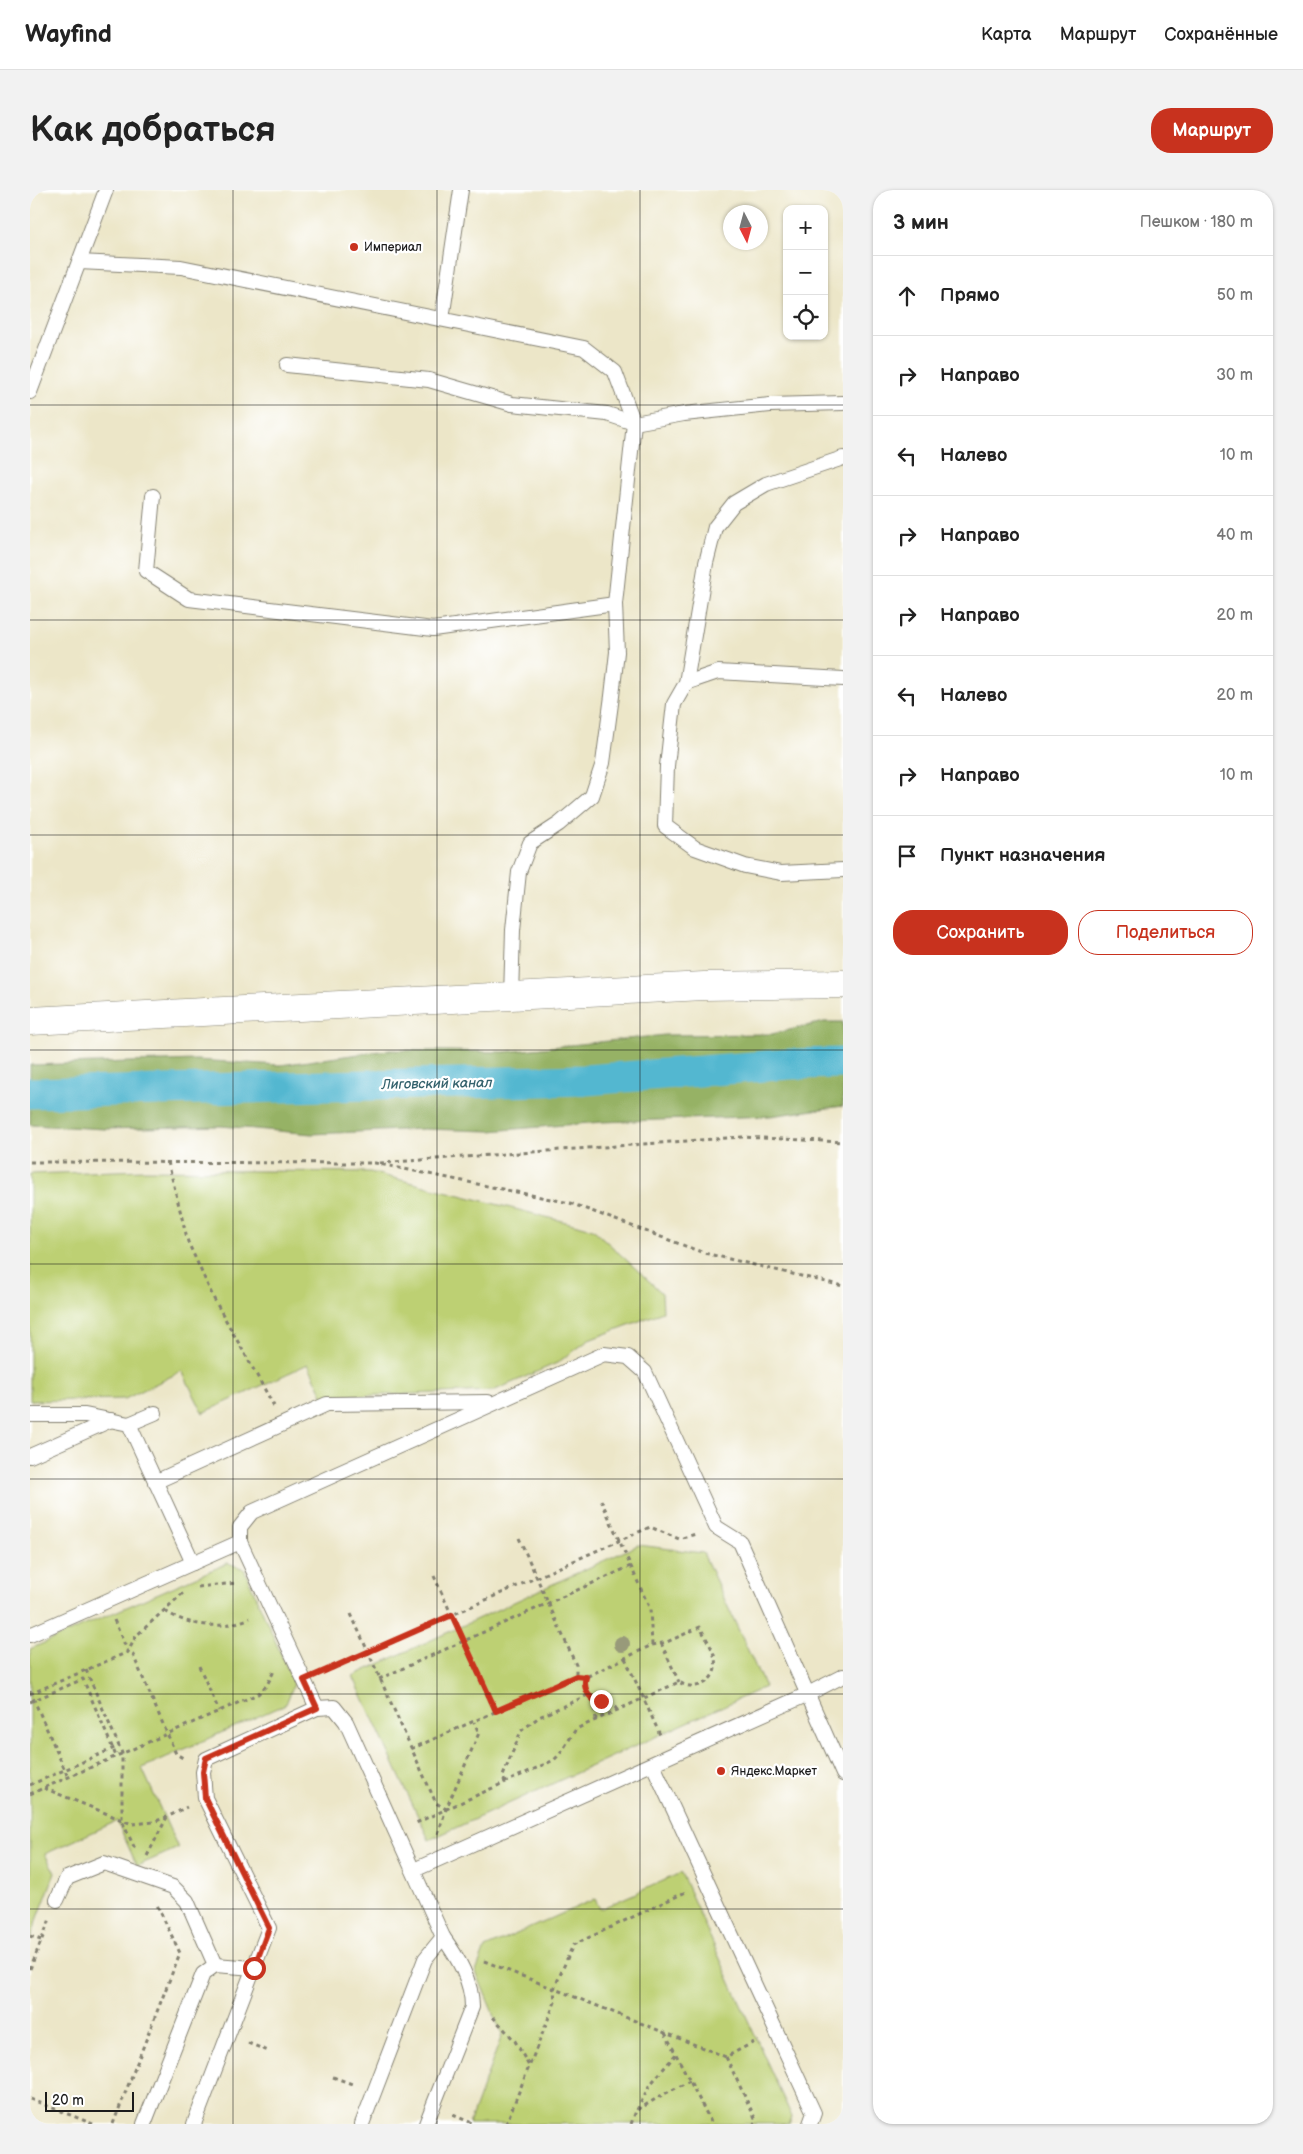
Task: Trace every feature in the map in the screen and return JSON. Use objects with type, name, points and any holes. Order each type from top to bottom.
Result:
[{"type":"street","points":[[30,1021],[704,986],[843,984]]},
{"type":"lane","points":[[30,392],[106,190]]},
{"type":"lane","points":[[442,319],[461,190]]},
{"type":"lane","points":[[79,262],[181,267],[584,348],[615,372],[634,423],[615,604],[617,652],[603,763],[592,796],[559,824],[530,843],[519,872],[513,930],[511,996]]},
{"type":"lane","points":[[287,365],[429,380],[512,404],[607,414],[634,423],[684,414],[770,405],[843,403]]},
{"type":"lane","points":[[843,458],[766,484],[734,503],[715,527],[706,563],[686,683],[674,704],[667,766],[665,826],[695,848],[745,866],[781,873],[843,870]]},
{"type":"lane","points":[[152,496],[146,571],[189,598],[433,629],[615,604]]},
{"type":"lane","points":[[686,683],[718,672],[843,679]]},
{"type":"lane","points":[[317,1708],[240,1542],[240,1528],[252,1512],[604,1354],[628,1357],[645,1372],[716,1528],[740,1542],[806,1696],[843,1774]]},
{"type":"lane","points":[[155,1482],[327,1404],[494,1402]]},
{"type":"lane","points":[[30,1415],[85,1415],[129,1424],[155,1413]]},
{"type":"lane","points":[[30,1456],[111,1420]]},
{"type":"lane","points":[[129,1424],[193,1563]]},
{"type":"lane","points":[[30,1635],[240,1542]]},
{"type":"lane","points":[[414,1870],[806,1696],[843,1676]]},
{"type":"lane","points":[[194,2124],[269,1928],[205,1798],[203,1772],[206,1758],[317,1708],[334,1707],[346,1722],[444,1937],[456,1956],[472,1991],[472,2007],[426,2124]]},
{"type":"lane","points":[[653,1764],[814,2113],[810,2124]]},
{"type":"lane","points":[[57,1900],[67,1878],[104,1863],[141,1870],[173,1887],[187,1901],[216,1965]]},
{"type":"lane","points":[[362,2124],[425,1959],[444,1937]]},
{"type":"lane","points":[[144,2124],[203,1974],[216,1965],[254,1968]]},
{"type":"path","points":[[30,1162],[374,1163],[742,1137],[843,1142]]},
{"type":"path","points":[[168,1162],[188,1242],[214,1299],[284,1424]]},
{"type":"path","points":[[374,1163],[570,1204],[704,1253],[843,1286]]},
{"type":"path","points":[[602,1500],[650,1608],[652,1646]]},
{"type":"path","points":[[304,1680],[650,1527],[679,1539],[716,1528]]},
{"type":"path","points":[[519,1538],[576,1665],[576,1676]]},
{"type":"path","points":[[379,1678],[464,1642],[631,1566]]},
{"type":"path","points":[[195,1588],[228,1584],[256,1576]]},
{"type":"path","points":[[434,1576],[496,1711]]},
{"type":"path","points":[[68,1777],[30,1693],[128,1652],[136,1636],[182,1594],[188,1591]]},
{"type":"path","points":[[106,1601],[128,1652],[133,1655],[176,1754],[203,1772]]},
{"type":"path","points":[[165,1610],[190,1623],[198,1624],[222,1625],[252,1618]]},
{"type":"path","points":[[351,1614],[436,1803],[446,1809]]},
{"type":"path","points":[[412,1749],[576,1676],[586,1677],[652,1646],[700,1627],[715,1657],[714,1673],[710,1680],[703,1685],[691,1687],[679,1682],[661,1644]]},
{"type":"path","points":[[625,1658],[670,1757]]},
{"type":"path","points":[[30,1794],[258,1694],[267,1685],[277,1665]]},
{"type":"path","points":[[199,1666],[219,1711]]},
{"type":"path","points":[[86,1670],[122,1753],[122,1821],[141,1870]]},
{"type":"path","points":[[586,1677],[584,1683],[588,1695],[594,1700],[615,1707],[617,1710]]},
{"type":"path","points":[[30,1702],[83,1679],[116,1756]]},
{"type":"path","points":[[419,1821],[554,1760],[576,1729],[679,1682]]},
{"type":"path","points":[[505,1783],[503,1776],[521,1731],[539,1717],[588,1695]]},
{"type":"path","points":[[594,1700],[596,1720]]},
{"type":"path","points":[[442,1858],[435,1843],[446,1809],[479,1733],[474,1722]]},
{"type":"path","points":[[30,1785],[119,1746]]},
{"type":"path","points":[[44,1788],[132,1824],[152,1822],[167,1817],[205,1798]]},
{"type":"path","points":[[141,1870],[167,1817]]},
{"type":"path","points":[[506,2124],[555,2002],[554,1989],[573,1945],[707,1882]]},
{"type":"path","points":[[113,2124],[180,1953],[154,1897]]},
{"type":"path","points":[[30,1969],[57,1900]]},
{"type":"path","points":[[30,1936],[42,1940]]},
{"type":"path","points":[[456,1956],[474,1957],[726,2057],[756,2120],[754,2124]]},
{"type":"path","points":[[472,1991],[515,2041],[529,2066]]},
{"type":"path","points":[[726,2057],[776,2030]]},
{"type":"path","points":[[665,2033],[712,2124]]},
{"type":"path","points":[[631,2124],[649,2086],[676,2054]]},
{"type":"path","points":[[636,2111],[662,2094],[690,2081]]},
{"type":"path","points":[[30,2100],[94,2124]]},
{"type":"green space","points":[[824,1022],[843,1022],[843,1106],[770,1116],[602,1122],[490,1131],[424,1129],[312,1134],[221,1126],[105,1129],[30,1125],[30,1065],[196,1060],[280,1065],[388,1050],[504,1052],[665,1035],[772,1034]]},
{"type":"green space","points":[[145,1170],[370,1172],[593,1229],[662,1293],[663,1312],[589,1340],[557,1363],[493,1391],[324,1397],[308,1364],[203,1413],[182,1371],[125,1399],[30,1401],[30,1174]]},
{"type":"green space","points":[[638,1545],[703,1553],[765,1687],[429,1840],[353,1676]]},
{"type":"green space","points":[[228,1563],[244,1569],[294,1684],[286,1704],[142,1768],[178,1848],[137,1866],[117,1821],[45,1854],[55,1873],[30,1939],[30,1649]]},
{"type":"green space","points":[[681,1873],[792,2117],[789,2124],[469,2124],[502,2035],[476,1972],[485,1948],[595,1899],[600,1909]]},
{"type":"waterway","name":"Лиговский канал","points":[[30,1093],[586,1080],[790,1064],[843,1063]]},
{"type":"place","name":"Империал","points":[[354,247]]},
{"type":"place","name":"Яндекс.Маркет","points":[[721,1771]]},
{"type":"route","points":[[254,1968],[269,1928],[205,1798],[203,1772],[206,1758],[317,1708],[304,1680],[452,1615],[496,1711],[576,1676],[586,1677],[584,1683],[588,1695],[594,1700],[601,1701]]}]
